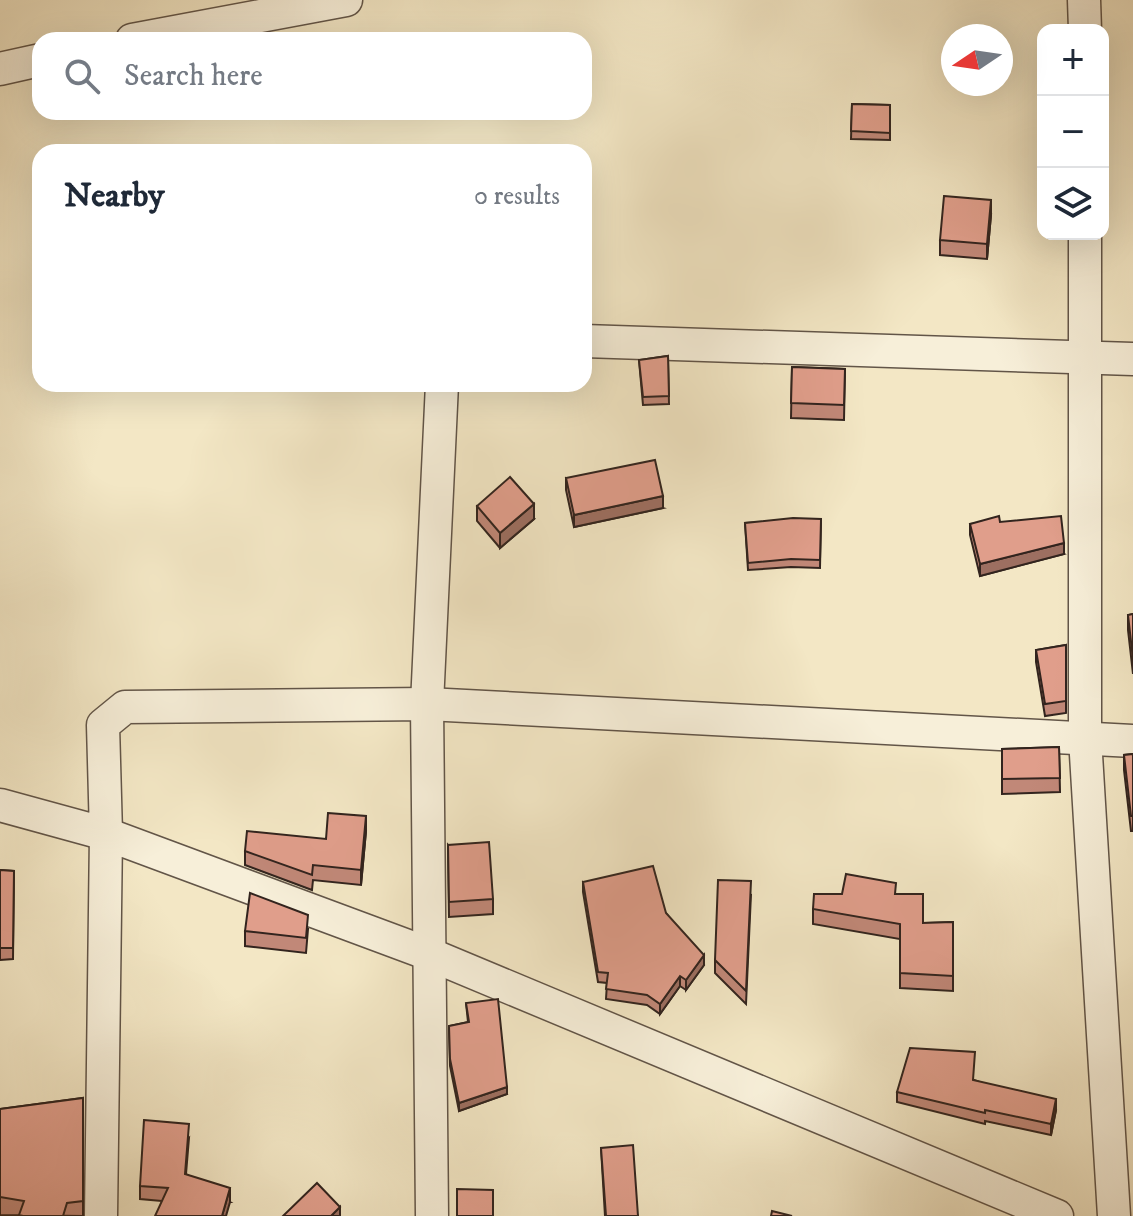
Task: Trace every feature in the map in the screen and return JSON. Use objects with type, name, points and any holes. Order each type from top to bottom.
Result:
[{"type":"street","points":[[175,32],[346,0]]},
{"type":"street","points":[[1084,0],[1085,24]]},
{"type":"street","points":[[0,69],[32,62]]},
{"type":"street","points":[[1085,240],[1085,738],[1114,1216]]},
{"type":"street","points":[[592,341],[1133,359]]},
{"type":"street","points":[[432,1216],[427,704],[442,392]]},
{"type":"street","points":[[101,1216],[106,834],[103,725],[125,707],[427,704],[1133,741]]},
{"type":"street","points":[[0,805],[106,834],[429,954],[1057,1216]]},
{"type":"building","points":[[852,104],[890,105],[890,133],[851,131]]},
{"type":"building","points":[[944,196],[991,200],[987,244],[940,240]]},
{"type":"building","points":[[668,356],[669,396],[643,397],[639,360]]},
{"type":"building","points":[[792,367],[845,369],[844,405],[791,403]]},
{"type":"building","points":[[655,460],[663,496],[574,515],[566,478]]},
{"type":"building","points":[[510,477],[534,504],[500,533],[477,506]]},
{"type":"building","points":[[999,516],[1000,522],[1061,516],[1064,543],[980,564],[970,524]]},
{"type":"building","points":[[793,518],[821,519],[820,560],[748,563],[745,523]]},
{"type":"building","points":[[1133,614],[1133,659],[1128,615]]},
{"type":"building","points":[[1066,645],[1066,701],[1045,704],[1036,650]]},
{"type":"building","points":[[1059,747],[1060,778],[1002,779],[1002,749]]},
{"type":"building","points":[[1133,754],[1133,816],[1131,816],[1124,755]]},
{"type":"building","points":[[328,813],[366,816],[361,870],[313,865],[312,875],[245,851],[247,831],[326,839]]},
{"type":"building","points":[[489,842],[493,899],[449,902],[448,845]]},
{"type":"building","points":[[653,866],[666,913],[704,955],[686,980],[680,976],[660,1004],[647,995],[606,989],[608,973],[598,972],[583,882]]},
{"type":"building","points":[[0,870],[14,871],[13,948],[0,948]]},
{"type":"building","points":[[846,874],[896,883],[895,894],[923,894],[923,923],[953,922],[953,976],[900,973],[900,924],[813,909],[814,894],[842,894]]},
{"type":"building","points":[[718,880],[751,881],[746,991],[715,960]]},
{"type":"building","points":[[250,893],[308,915],[306,938],[245,931]]},
{"type":"building","points":[[498,999],[507,1087],[459,1103],[450,1059],[449,1026],[469,1022],[466,1003]]},
{"type":"building","points":[[910,1048],[975,1052],[973,1080],[1056,1099],[1051,1124],[985,1110],[985,1113],[897,1092]]},
{"type":"building","points":[[83,1098],[83,1201],[67,1203],[63,1216],[19,1215],[24,1201],[0,1197],[0,1109]]},
{"type":"building","points":[[144,1120],[189,1124],[185,1174],[230,1188],[222,1216],[155,1216],[168,1188],[140,1186]]},
{"type":"building","points":[[633,1145],[638,1216],[606,1216],[601,1148]]},
{"type":"building","points":[[317,1183],[340,1207],[331,1216],[283,1216]]},
{"type":"building","points":[[457,1189],[493,1190],[493,1216],[457,1216]]},
{"type":"building","points":[[772,1211],[792,1216],[771,1216]]}]
